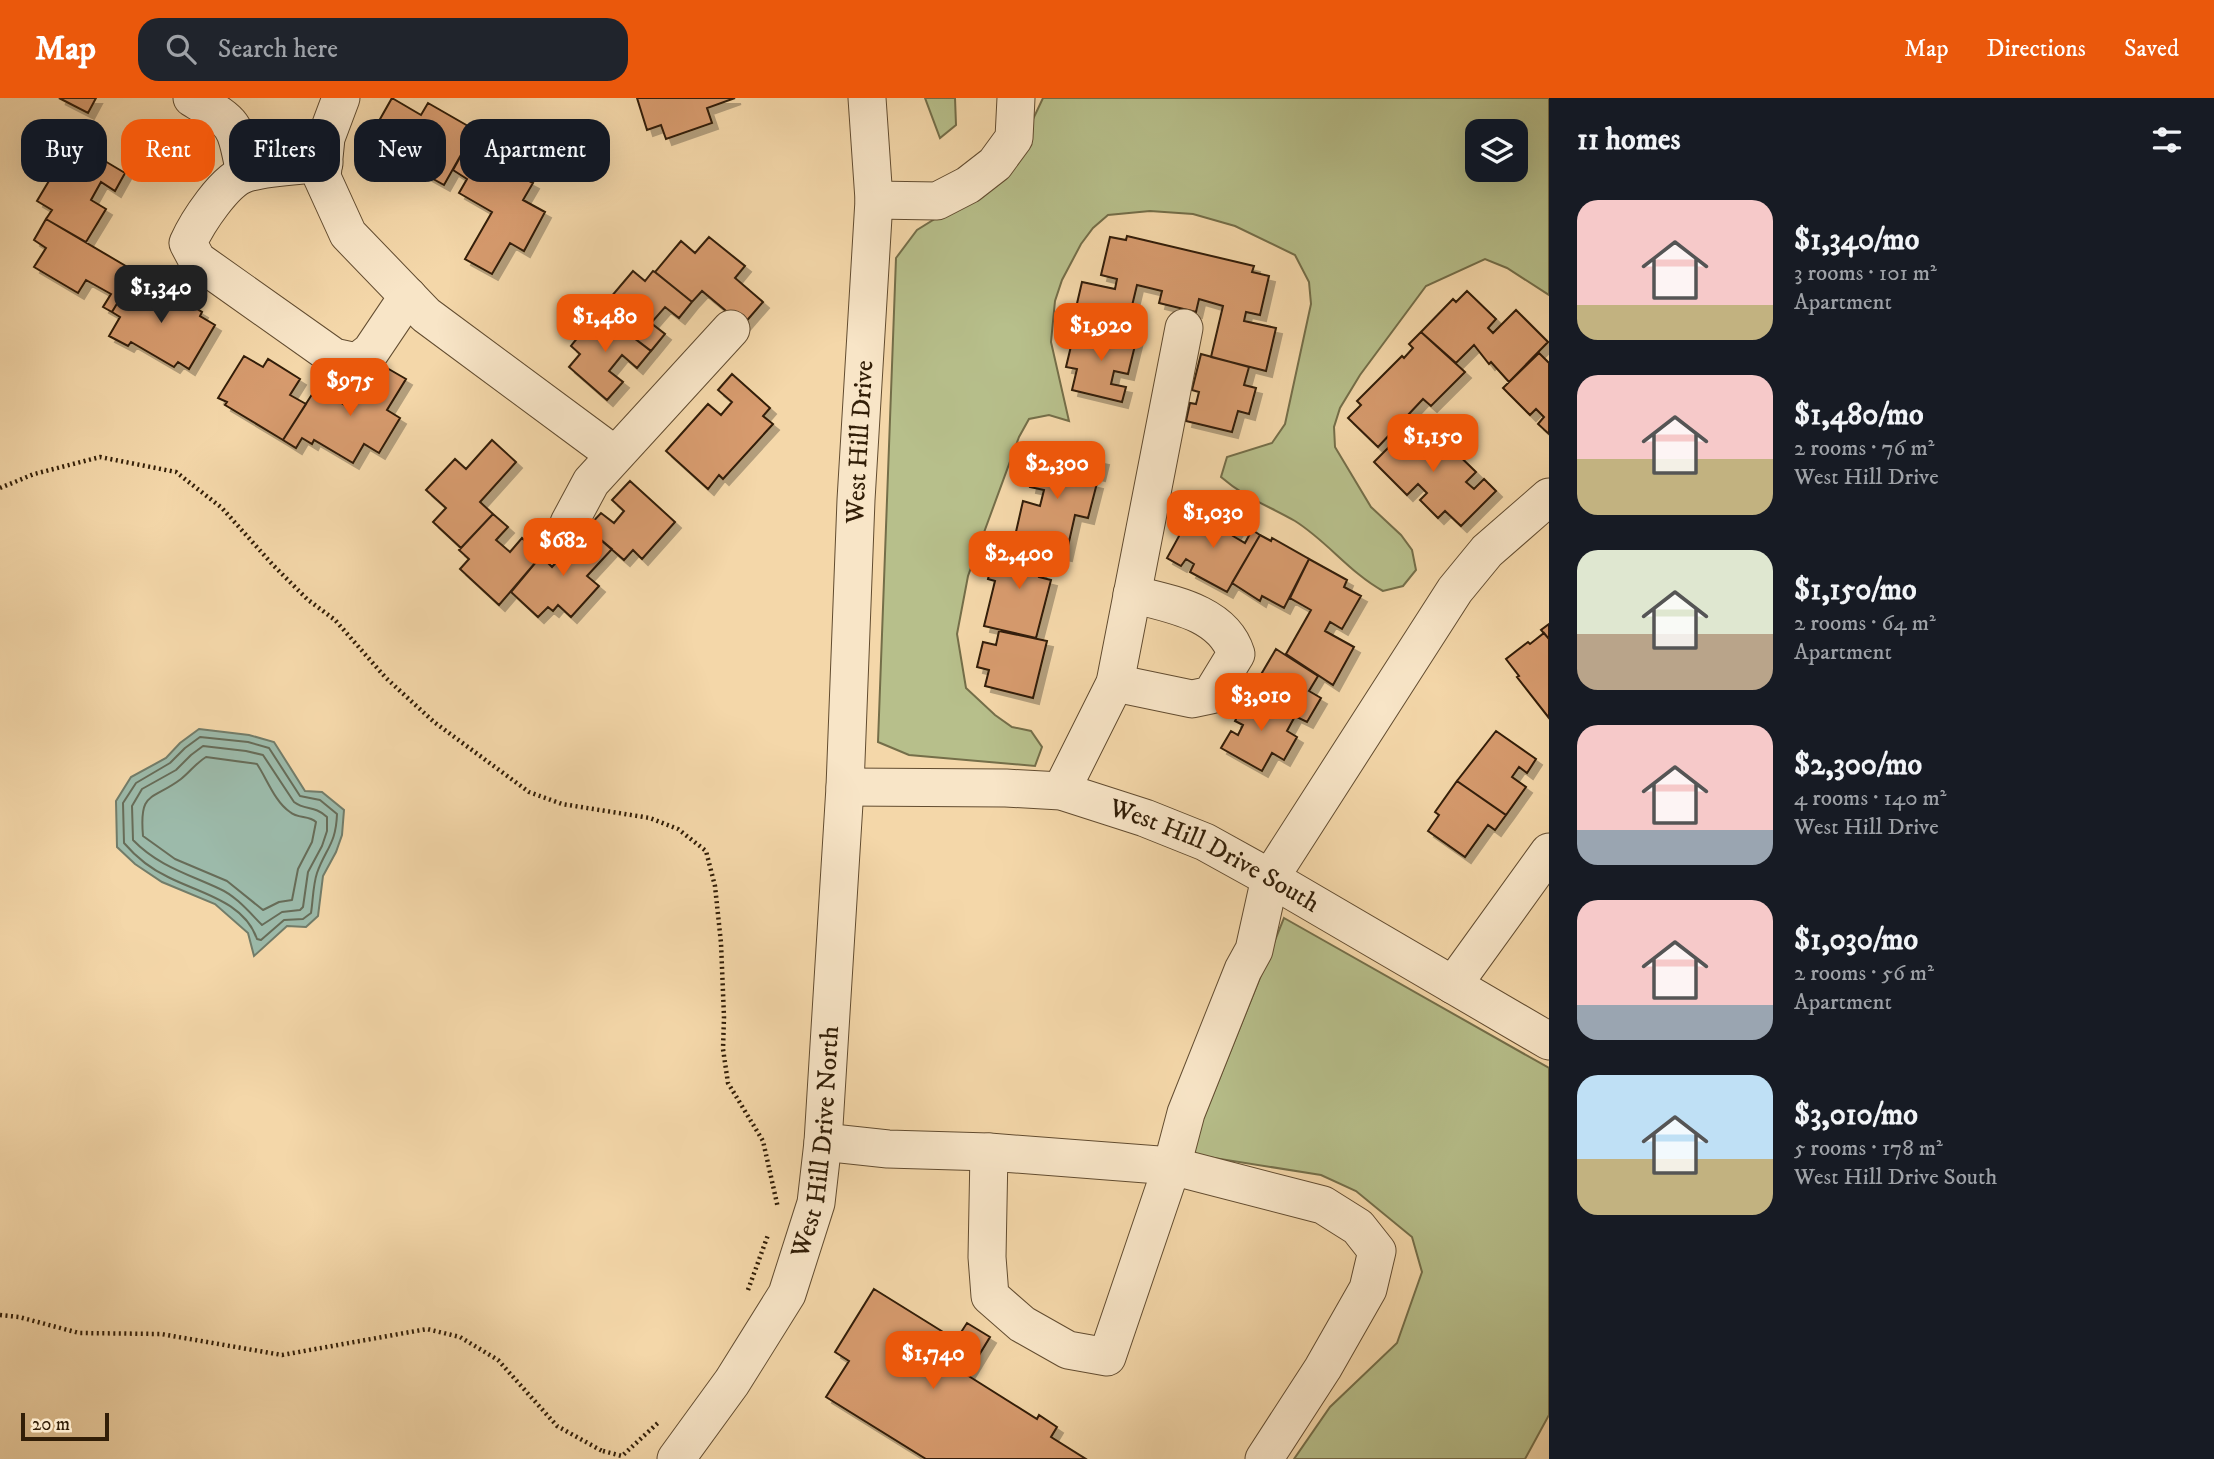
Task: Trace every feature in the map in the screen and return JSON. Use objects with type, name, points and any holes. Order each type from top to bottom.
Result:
[{"type":"street","points":[[192,98],[229,120]]},
{"type":"street","points":[[333,119],[341,98]]},
{"type":"street","name":"West Hill Drive","points":[[845,787],[856,500],[874,200],[867,98]]},
{"type":"street","points":[[874,200],[937,201],[968,185],[995,164],[1014,138],[1016,98]]},
{"type":"street","points":[[231,182],[194,230],[188,243],[197,260],[334,357],[356,362],[371,351],[408,296]]},
{"type":"street","points":[[324,182],[348,234],[426,315],[615,455]]},
{"type":"street","points":[[1061,791],[1115,683],[1184,328]]},
{"type":"street","points":[[569,523],[591,482],[731,329]]},
{"type":"street","points":[[989,1152],[987,1258],[990,1296],[1022,1324],[1068,1350],[1107,1357],[1172,1166],[1186,1114],[1243,970],[1254,950],[1270,878],[1455,590],[1487,551],[1549,497]]},
{"type":"street","points":[[1115,683],[1192,699],[1211,695],[1236,654],[1231,639],[1198,612],[1132,594]]},
{"type":"street","name":"West Hill Drive South","points":[[845,787],[1061,791],[1145,818],[1205,842],[1549,1041]]},
{"type":"street","name":"West Hill Drive North","points":[[676,1459],[732,1382],[787,1294],[816,1203],[823,1142],[845,787]]},
{"type":"street","points":[[1453,985],[1549,852]]},
{"type":"street","points":[[823,1142],[888,1149],[989,1152],[1172,1166],[1323,1205],[1358,1227],[1377,1251],[1368,1289],[1323,1368],[1264,1459]]},
{"type":"path","points":[[0,488],[34,474],[100,457],[176,472],[222,508],[307,599],[335,620],[386,678],[435,722],[529,792],[562,804],[650,818],[678,829],[706,852],[715,886],[721,943],[723,1049],[728,1083],[763,1141],[779,1207],[774,1219]]},
{"type":"path","points":[[746,1296],[769,1232]]},
{"type":"path","points":[[0,1315],[19,1317],[79,1333],[161,1334],[282,1355],[427,1329],[460,1337],[498,1360],[557,1426],[603,1451],[628,1459]]},
{"type":"path","points":[[622,1456],[665,1418]]},
{"type":"green space","points":[[925,98],[955,98],[956,125],[940,138]]},
{"type":"green space","points":[[1043,98],[1549,98],[1549,295],[1507,268],[1485,259],[1426,286],[1360,375],[1340,408],[1334,427],[1335,447],[1371,507],[1401,535],[1412,550],[1416,570],[1403,586],[1383,591],[1371,584],[1307,529],[1248,496],[1221,477],[1227,457],[1272,443],[1285,424],[1311,304],[1309,282],[1295,255],[1235,226],[1193,214],[1150,211],[1108,215],[1093,228],[1081,244],[1062,280],[1055,301],[1051,342],[1069,421],[1049,415],[1029,419],[1019,437],[968,576],[957,634],[966,688],[1012,727],[1031,731],[1042,747],[1035,766],[909,755],[878,742],[896,258],[917,230],[1007,174]]},
{"type":"green space","points":[[1284,918],[1549,1068],[1549,1415],[1525,1459],[1294,1459],[1330,1407],[1397,1343],[1422,1272],[1412,1237],[1356,1191],[1321,1175],[1189,1154]]},
{"type":"water","points":[[199,729],[249,735],[274,742],[305,791],[322,792],[344,810],[342,835],[323,876],[318,916],[306,927],[287,926],[254,956],[248,933],[215,904],[162,882],[135,864],[117,847],[116,801],[131,777],[166,758]]},
{"type":"building","points":[[59,98],[96,98],[88,113]]},
{"type":"building","points":[[392,98],[421,115],[428,103],[460,121],[460,157],[446,181],[446,119],[380,119]]},
{"type":"building","points":[[637,98],[735,98],[707,108],[712,123],[666,139],[661,125],[647,130]]},
{"type":"building","points":[[460,157],[460,174],[453,170]]},
{"type":"building","points":[[107,162],[121,171],[121,180],[115,191],[101,182],[107,182]]},
{"type":"building","points":[[48,182],[101,182],[91,200],[106,209],[86,242],[46,219],[52,210],[37,201]]},
{"type":"building","points":[[465,182],[531,182],[533,183],[523,200],[545,212],[524,251],[510,243],[492,274],[465,259],[492,212],[459,193]]},
{"type":"building","points":[[46,219],[136,272],[112,312],[103,307],[111,294],[86,280],[78,293],[34,267],[46,248],[34,240]]},
{"type":"building","points":[[1127,236],[1254,266],[1252,272],[1269,276],[1260,315],[1246,312],[1244,321],[1276,328],[1266,371],[1211,357],[1223,306],[1199,299],[1196,312],[1159,303],[1162,291],[1137,285],[1125,335],[1072,325],[1082,282],[1115,289],[1117,279],[1101,275],[1110,237],[1126,240]]},
{"type":"building","points":[[709,237],[745,266],[735,278],[763,302],[743,325],[702,291],[692,302],[655,272],[681,241],[695,253]]},
{"type":"building","points":[[633,271],[645,281],[655,272],[692,302],[679,318],[665,307],[651,323],[665,334],[651,351],[599,311]]},
{"type":"building","points":[[136,272],[147,278],[138,295],[156,306],[165,290],[202,312],[200,316],[215,325],[189,369],[178,362],[174,367],[131,342],[128,346],[109,336],[120,317],[112,312]]},
{"type":"building","points":[[1467,291],[1496,319],[1488,328],[1493,333],[1516,310],[1548,342],[1509,382],[1491,362],[1489,364],[1474,345],[1456,363],[1421,332],[1453,299],[1456,302]]},
{"type":"building","points":[[599,311],[651,351],[637,368],[622,355],[609,371],[623,382],[607,400],[569,367],[580,354],[571,346]]},
{"type":"building","points":[[1088,328],[1137,337],[1128,374],[1114,371],[1111,384],[1126,387],[1122,402],[1072,390],[1077,369],[1066,367],[1072,342],[1084,344]]},
{"type":"building","points":[[1421,332],[1465,372],[1431,406],[1423,399],[1378,447],[1348,418],[1361,405],[1357,401],[1413,348],[1409,344]]},
{"type":"building","points":[[1539,353],[1549,363],[1549,434],[1538,424],[1544,417],[1536,409],[1530,415],[1503,388]]},
{"type":"building","points":[[1201,354],[1249,367],[1244,385],[1256,388],[1249,414],[1238,411],[1232,432],[1186,421],[1190,403],[1196,404],[1199,392],[1192,390]]},
{"type":"building","points":[[244,356],[263,367],[268,359],[300,379],[290,395],[306,404],[283,440],[218,398]]},
{"type":"building","points":[[380,364],[406,379],[387,410],[400,418],[379,453],[364,444],[353,463],[314,440],[312,444],[302,438],[296,448],[283,440],[316,388],[353,410]]},
{"type":"building","points":[[732,374],[770,408],[763,416],[773,424],[723,479],[719,475],[708,489],[666,451],[708,404],[721,415],[732,402],[718,390]]},
{"type":"building","points":[[1406,417],[1440,451],[1447,444],[1476,472],[1466,482],[1474,489],[1484,479],[1496,491],[1461,526],[1445,511],[1438,518],[1420,500],[1427,493],[1418,484],[1407,495],[1374,462],[1396,440],[1391,435]]},
{"type":"building","points":[[492,440],[516,462],[480,502],[493,514],[461,548],[433,522],[446,508],[426,490],[455,459],[466,469]]},
{"type":"building","points":[[1051,448],[1103,459],[1099,475],[1088,472],[1084,480],[1097,483],[1088,518],[1075,515],[1066,555],[1013,545],[1023,501],[1040,506],[1044,490],[1030,487],[1036,460],[1047,463]]},
{"type":"building","points":[[630,481],[675,522],[642,559],[633,550],[624,560],[587,528],[601,513],[614,523],[624,511],[612,500]]},
{"type":"building","points":[[1214,512],[1239,526],[1233,536],[1245,543],[1252,530],[1260,535],[1227,592],[1190,572],[1194,564],[1186,559],[1181,566],[1167,558],[1191,514],[1207,523]]},
{"type":"building","points":[[493,514],[508,527],[496,540],[510,552],[522,538],[541,556],[499,605],[460,569],[469,559],[459,550]]},
{"type":"building","points":[[587,528],[612,549],[587,576],[599,586],[571,617],[558,605],[553,611],[548,607],[538,617],[511,592],[541,556],[552,567]]},
{"type":"building","points":[[1260,535],[1271,541],[1272,538],[1309,559],[1284,608],[1262,596],[1260,601],[1232,583]]},
{"type":"building","points":[[1007,544],[1058,554],[1055,567],[1042,564],[1039,577],[1051,580],[1036,638],[984,626],[995,581],[988,579],[993,560],[1003,562]]},
{"type":"building","points":[[1309,559],[1347,580],[1344,587],[1361,596],[1342,629],[1330,622],[1325,631],[1354,647],[1333,685],[1286,654],[1311,610],[1290,598]]},
{"type":"building","points":[[1549,624],[1549,639],[1541,630]]},
{"type":"building","points":[[999,631],[1047,641],[1033,698],[985,686],[989,670],[977,667],[983,642],[996,645]]},
{"type":"building","points":[[1544,633],[1549,639],[1549,718],[1506,659]]},
{"type":"building","points":[[1276,649],[1318,676],[1309,691],[1321,698],[1307,722],[1295,716],[1294,718],[1259,696],[1264,688],[1256,683]]},
{"type":"building","points":[[1250,692],[1294,718],[1287,731],[1297,737],[1284,760],[1272,753],[1262,771],[1221,748],[1231,731],[1238,735],[1243,725],[1235,721]]},
{"type":"building","points":[[1496,731],[1536,759],[1527,773],[1519,767],[1512,777],[1526,787],[1506,815],[1457,781]]},
{"type":"building","points":[[1457,781],[1506,815],[1495,830],[1488,825],[1465,857],[1428,831],[1439,815],[1435,812]]},
{"type":"building","points":[[874,1289],[956,1340],[967,1323],[990,1337],[967,1375],[1037,1419],[1039,1415],[1057,1427],[1051,1437],[1086,1459],[926,1459],[826,1397],[849,1361],[835,1352]]}]
